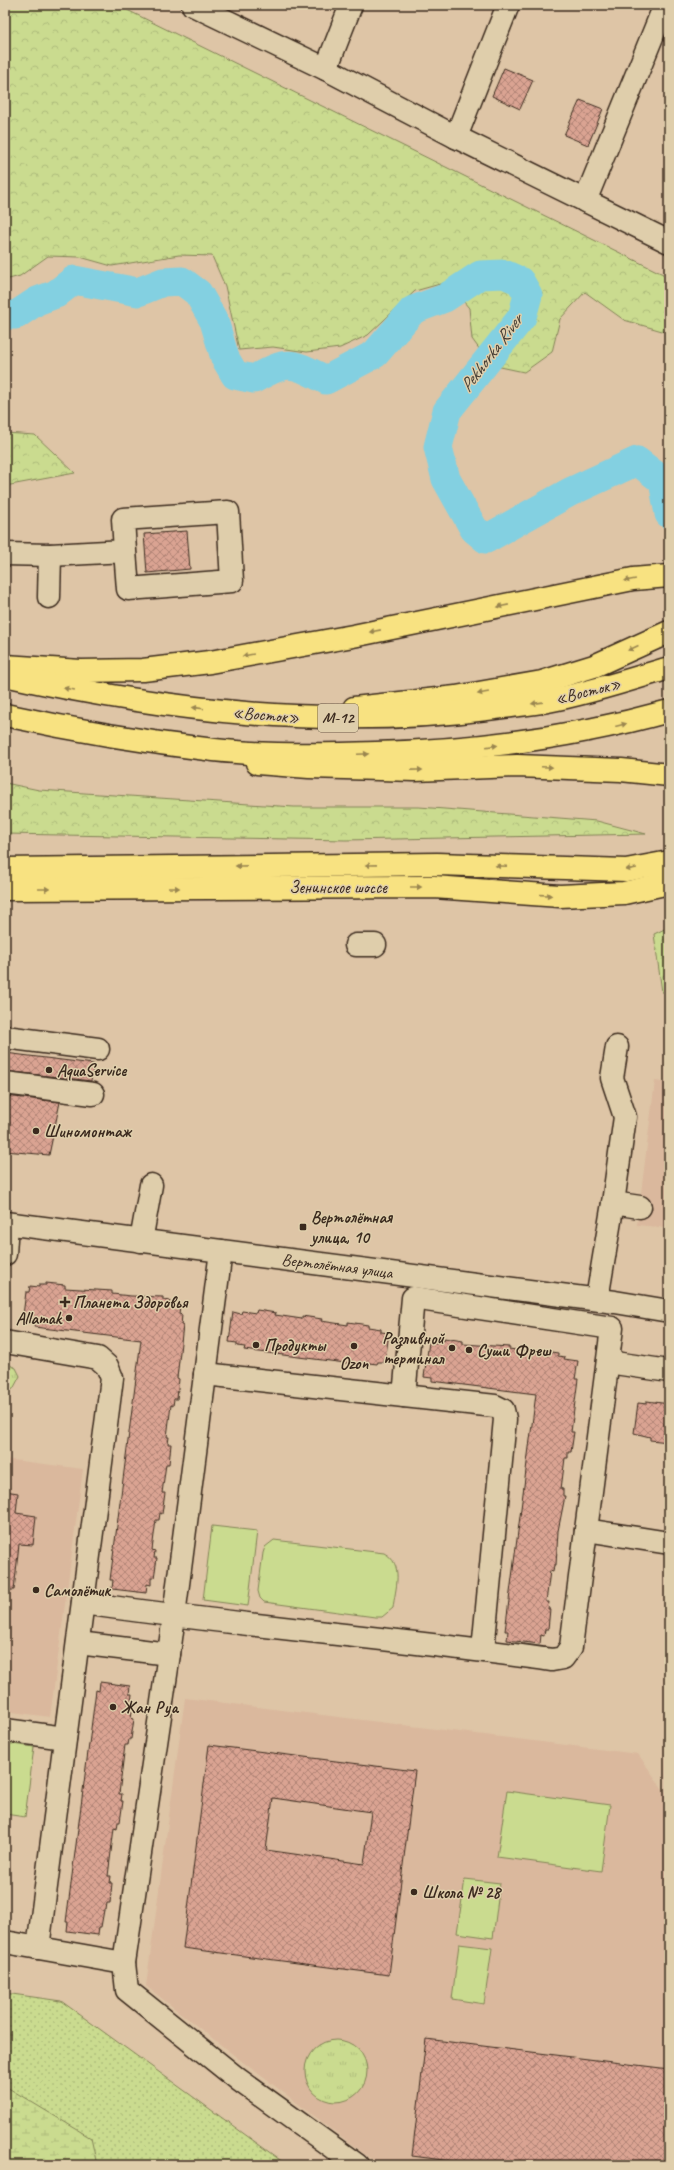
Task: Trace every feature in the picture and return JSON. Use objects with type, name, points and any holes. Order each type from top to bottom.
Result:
[{"type":"main road","points":[[5,666],[81,671],[143,670],[210,662],[354,636],[633,579],[669,576]]},
{"type":"main road","points":[[232,712],[370,707],[456,697],[542,682],[594,666],[669,632]]},
{"type":"main road","name":"«Восток»","points":[[5,675],[127,698],[232,712],[304,718],[383,718],[453,714],[548,701],[605,688],[669,668]]},
{"type":"main road","name":"М-12","points":[[5,715],[87,733],[216,750],[292,754],[466,749],[553,738],[616,726],[669,711]]},
{"type":"main road","points":[[87,733],[224,760],[309,767],[415,770],[517,766],[621,770],[669,775]]},
{"type":"main road","points":[[5,868],[437,864],[626,870],[669,862]]},
{"type":"main road","name":"Зенинское шоссе","points":[[5,889],[434,887],[560,896],[624,893],[669,883]]},
{"type":"street","points":[[326,69],[351,5]]},
{"type":"street","points":[[456,137],[508,5]]},
{"type":"street","points":[[585,201],[664,5]]},
{"type":"street","points":[[202,7],[326,69],[456,137],[669,242]]},
{"type":"street","points":[[228,512],[232,581],[128,588],[125,551],[123,519],[228,512]]},
{"type":"street","points":[[5,554],[50,555],[125,551]]},
{"type":"street","points":[[49,597],[50,555]]},
{"type":"street","points":[[5,1037],[98,1049]]},
{"type":"street","points":[[83,1603],[174,1617],[483,1650],[552,1660],[563,1658],[571,1647],[612,1328],[606,1300],[613,1203],[625,1118],[612,1078],[617,1047]]},
{"type":"street","points":[[5,1083],[93,1094]]},
{"type":"street","points":[[141,1241],[151,1185]]},
{"type":"street","points":[[613,1203],[640,1207]]},
{"type":"street","points":[[5,1254],[6,1224]]},
{"type":"street","name":"Вертолётная улица","points":[[6,1224],[606,1300],[669,1311]]},
{"type":"street","points":[[221,1251],[169,1654],[124,1963],[127,1990],[239,2080],[357,2165]]},
{"type":"street","points":[[404,1396],[416,1276]]},
{"type":"street","points":[[414,1298],[612,1328]]},
{"type":"street","points":[[5,1342],[98,1358],[107,1366],[112,1378],[38,1948]]},
{"type":"street","points":[[608,1362],[669,1371]]},
{"type":"street","points":[[204,1374],[495,1406],[503,1410],[505,1419],[483,1650]]},
{"type":"street","points":[[586,1530],[669,1543]]},
{"type":"street","points":[[78,1643],[169,1654]]},
{"type":"street","points":[[5,1730],[65,1738]]},
{"type":"street","points":[[5,1942],[124,1963]]},
{"type":"shaded area","points":[[655,1081],[669,1083],[669,1228],[637,1225]]},
{"type":"shaded area","name":"Самолётик","points":[[5,1459],[83,1469],[50,1717],[5,1711]]},
{"type":"shaded area","name":"Школа № 28","points":[[185,1698],[638,1754],[669,1798],[669,2165],[379,2165],[235,2056],[146,1986]]},
{"type":"green space","points":[[5,5],[117,5],[669,277],[669,333],[624,320],[585,292],[560,319],[552,352],[524,372],[491,365],[472,339],[469,308],[447,282],[415,291],[368,335],[340,348],[307,352],[273,347],[239,350],[225,286],[212,256],[179,255],[112,266],[80,257],[48,256],[20,276],[5,280]]},
{"type":"green space","points":[[5,433],[35,435],[75,473],[5,486]]},
{"type":"green space","points":[[5,783],[39,790],[294,807],[419,807],[597,821],[646,834],[346,840],[5,834]]},
{"type":"green space","points":[[669,927],[669,992],[662,992],[654,934]]},
{"type":"green space","points":[[5,1363],[16,1368],[20,1376],[13,1389],[5,1393]]},
{"type":"green space","points":[[212,1526],[257,1531],[248,1606],[203,1600]]},
{"type":"green space","points":[[274,1540],[384,1553],[395,1564],[397,1570],[397,1585],[393,1608],[382,1617],[375,1617],[264,1602],[260,1598],[258,1591],[263,1553],[265,1547]]},
{"type":"green space","points":[[5,1743],[34,1747],[25,1817],[5,1814]]},
{"type":"green space","points":[[507,1791],[610,1805],[601,1871],[497,1857]]},
{"type":"green space","points":[[465,1879],[500,1883],[493,1938],[457,1933]]},
{"type":"green space","points":[[459,1944],[492,1948],[484,2004],[452,1999]]},
{"type":"green space","points":[[5,1993],[61,2001],[287,2165],[5,2165]]},
{"type":"green space","points":[[330,2040],[342,2040],[358,2049],[365,2059],[367,2071],[365,2083],[358,2093],[342,2102],[330,2102],[319,2097],[310,2088],[305,2077],[305,2065],[310,2054],[319,2045]]},
{"type":"green space","points":[[5,2086],[91,2138],[97,2165],[5,2165]]},
{"type":"building","points":[[504,68],[533,80],[520,109],[492,96]]},
{"type":"building","points":[[580,100],[603,109],[588,145],[564,135]]},
{"type":"building","points":[[187,531],[190,569],[147,573],[144,534]]},
{"type":"building","name":"AquaService","points":[[5,1053],[94,1064],[91,1081],[5,1071]]},
{"type":"building","points":[[5,1096],[60,1102],[49,1155],[5,1151]]},
{"type":"building","points":[[46,1283],[65,1285],[65,1288],[112,1291],[112,1294],[163,1297],[163,1300],[170,1301],[169,1304],[180,1305],[179,1314],[182,1315],[181,1325],[183,1325],[177,1378],[179,1379],[177,1399],[174,1399],[173,1406],[171,1405],[167,1437],[169,1437],[168,1444],[171,1444],[169,1464],[166,1464],[162,1493],[165,1493],[162,1514],[160,1513],[159,1520],[156,1520],[152,1550],[155,1551],[154,1558],[157,1558],[154,1578],[151,1578],[151,1585],[147,1584],[146,1593],[112,1589],[113,1580],[110,1580],[141,1340],[34,1327],[34,1323],[25,1322],[26,1316],[23,1315],[26,1292],[29,1292],[30,1286],[39,1287],[39,1285],[46,1285]]},
{"type":"building","points":[[257,1310],[276,1313],[275,1315],[302,1319],[302,1316],[322,1319],[321,1321],[348,1325],[348,1322],[368,1325],[368,1327],[381,1329],[381,1332],[389,1333],[385,1362],[378,1362],[377,1364],[369,1363],[369,1366],[244,1350],[245,1347],[237,1346],[237,1343],[229,1342],[233,1312],[241,1314],[242,1311],[256,1313]]},
{"type":"building","points":[[444,1338],[463,1341],[463,1344],[509,1347],[509,1349],[544,1354],[544,1351],[558,1353],[558,1356],[565,1357],[564,1359],[578,1361],[575,1379],[578,1379],[571,1432],[574,1432],[571,1452],[568,1452],[568,1458],[565,1458],[561,1489],[563,1489],[563,1496],[565,1496],[558,1531],[556,1565],[554,1565],[553,1572],[550,1571],[546,1602],[549,1602],[548,1609],[550,1609],[548,1629],[545,1629],[544,1636],[541,1635],[540,1644],[507,1640],[508,1631],[505,1631],[536,1394],[432,1381],[432,1378],[424,1377],[429,1342],[437,1343],[437,1340],[444,1341]]},
{"type":"building","points":[[647,1401],[669,1404],[669,1442],[650,1440],[650,1437],[634,1433],[638,1403],[647,1404]]},
{"type":"building","points":[[5,1491],[18,1493],[16,1513],[36,1516],[33,1545],[19,1544],[14,1590],[5,1590]]},
{"type":"building","points":[[100,1682],[130,1686],[129,1694],[132,1694],[130,1711],[132,1711],[131,1718],[134,1719],[131,1739],[129,1739],[128,1745],[125,1745],[119,1794],[122,1794],[121,1801],[123,1801],[120,1822],[118,1822],[117,1829],[114,1828],[108,1876],[111,1876],[110,1883],[112,1883],[110,1903],[107,1903],[106,1910],[104,1910],[98,1935],[67,1931],[68,1922],[66,1922],[96,1690],[99,1691]]},
{"type":"building","points":[[209,1745],[415,1771],[389,1975],[183,1948]],"holes":[[[273,1798],[371,1812],[364,1864],[266,1850]]]},
{"type":"building","points":[[426,2039],[669,2069],[669,2165],[482,2165],[412,2156]]},
{"type":"waterway","name":"Pekhorka River","points":[[5,315],[16,315],[37,301],[56,294],[74,280],[138,292],[163,282],[182,281],[198,293],[214,321],[225,358],[235,375],[254,379],[275,368],[290,365],[305,369],[326,380],[375,354],[413,310],[445,298],[480,275],[504,274],[520,281],[528,295],[522,317],[447,411],[438,447],[446,479],[474,529],[486,539],[570,492],[637,461],[663,481],[669,514]]},
{"type":"place","name":"AquaService","points":[[49,1070]]},
{"type":"place","name":"Шиномонтаж","points":[[36,1131]]},
{"type":"place","name":"Вертолётная улица, 10","points":[[303,1227]]},
{"type":"place","name":"Планета Здоровья","points":[[65,1302]]},
{"type":"place","name":"Allamak","points":[[69,1318]]},
{"type":"place","name":"Продукты","points":[[256,1345]]},
{"type":"place","name":"Ozon","points":[[354,1346]]},
{"type":"place","name":"Разливной терминал","points":[[452,1348]]},
{"type":"place","name":"Суши Фреш","points":[[469,1350]]},
{"type":"place","name":"Самолётик","points":[[36,1590]]},
{"type":"place","name":"Жан Руа","points":[[113,1707]]},
{"type":"place","name":"Школа № 28","points":[[414,1892]]}]
